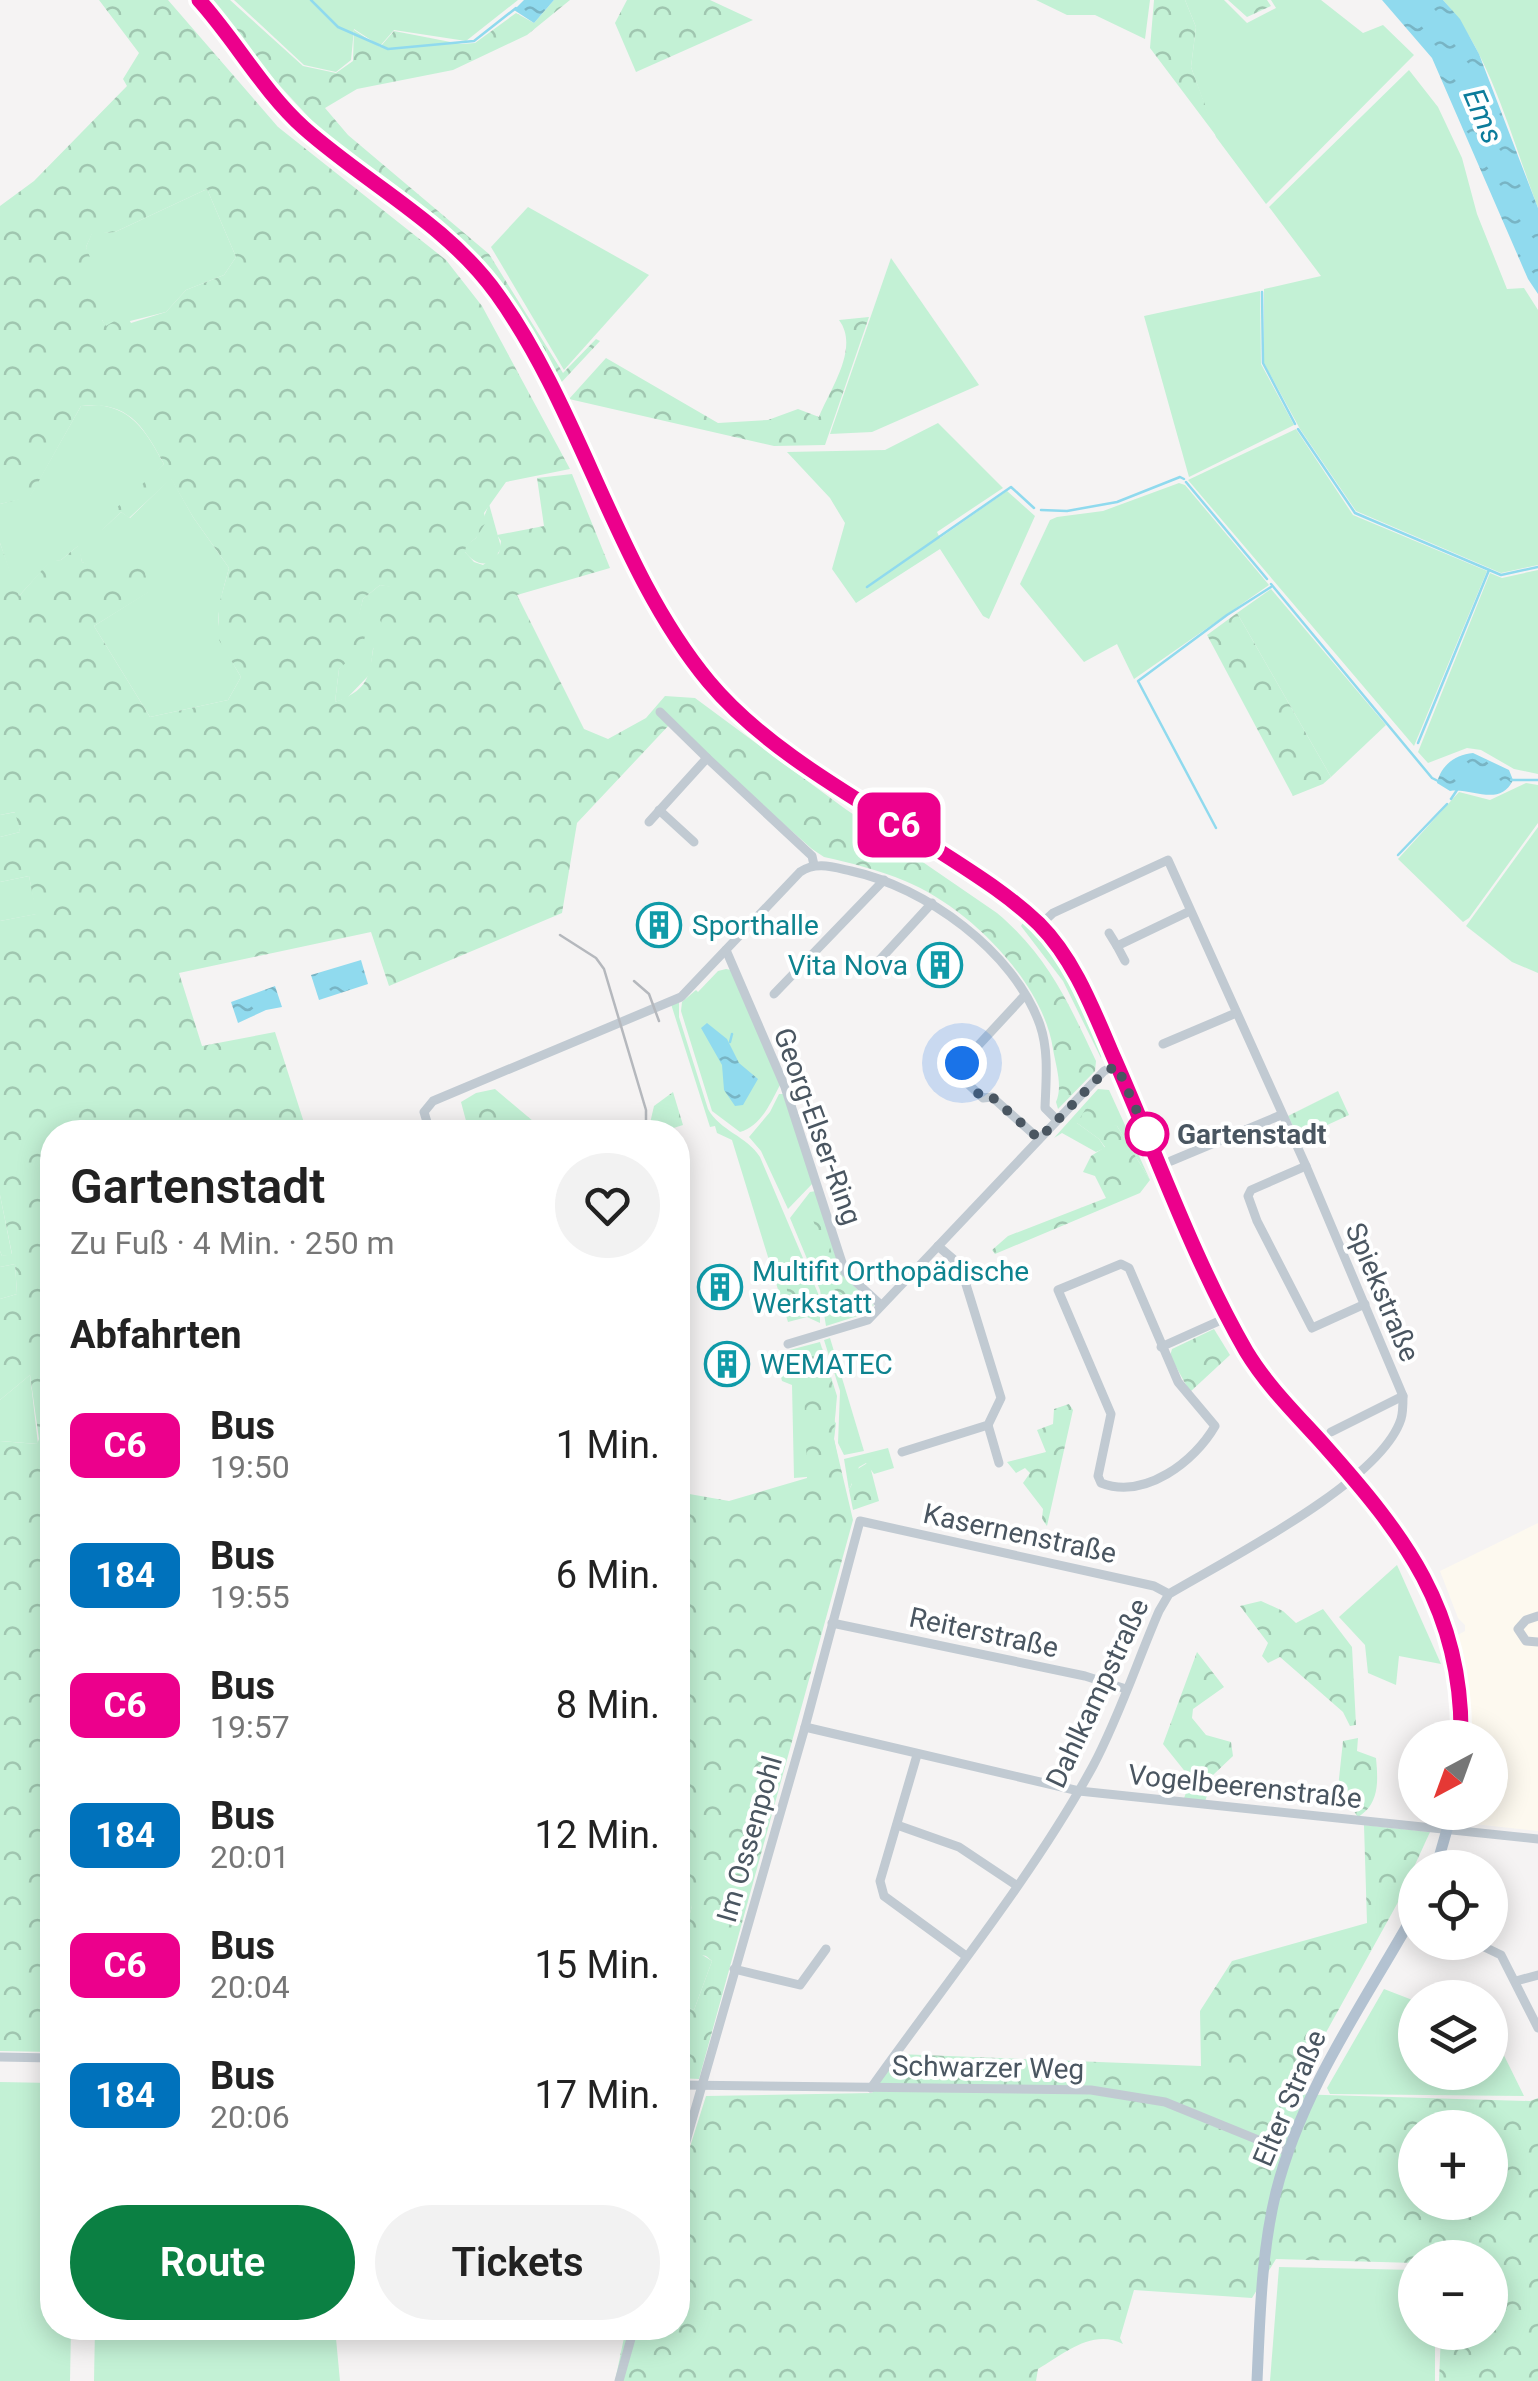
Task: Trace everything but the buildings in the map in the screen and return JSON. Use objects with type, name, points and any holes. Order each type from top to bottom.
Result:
[{"type":"main road","points":[[199,0],[270,92],[300,124],[456,247],[496,292],[555,394],[662,613],[716,690],[785,750],[1000,890],[1040,925],[1068,962],[1249,1356],[1400,1534],[1434,1599],[1457,1683],[1459,1720]]},
{"type":"main road","points":[[1442,1850],[1448,1830]]},
{"type":"main road","name":"Elter Straße","points":[[1257,2381],[1269,2225],[1288,2152],[1335,2048],[1398,1942]]},
{"type":"street","points":[[660,712],[812,856],[814,865]]},
{"type":"street","points":[[648,822],[708,758]]},
{"type":"street","points":[[659,810],[694,842]]},
{"type":"street","name":"Spiekstraße","points":[[1040,925],[1053,913],[1168,860],[1306,1166],[1403,1396],[1401,1419],[1392,1437],[1353,1477]]},
{"type":"street","points":[[426,1120],[424,1112],[434,1101],[681,997],[800,872],[814,865],[884,880],[932,903],[973,935],[1025,994],[1039,1023],[1045,1045],[1045,1108],[1057,1120]]},
{"type":"street","name":"Georg-Elser-Ring","points":[[774,994],[884,880]]},
{"type":"street","points":[[876,965],[932,903]]},
{"type":"street","points":[[1117,946],[1190,911]]},
{"type":"street","points":[[1109,932],[1125,962]]},
{"type":"street","name":"Georg-Elser-Ring","points":[[726,950],[781,1076],[844,1272],[882,1305]]},
{"type":"street","points":[[1025,994],[962,1063],[967,1083],[983,1098],[992,1097],[1039,1139]]},
{"type":"street","points":[[1163,1044],[1236,1013]]},
{"type":"street","points":[[788,1344],[868,1320],[1104,1072],[1117,1066]]},
{"type":"street","points":[[1172,1161],[1281,1115]]},
{"type":"street","points":[[1306,1166],[1251,1190],[1248,1196],[1256,1222],[1312,1328],[1365,1304]]},
{"type":"street","points":[[938,1246],[960,1266],[1001,1398],[988,1425],[999,1463]]},
{"type":"street","points":[[1122,1264],[1128,1268],[1161,1347],[1178,1382],[1216,1426],[1179,1466],[1154,1480],[1128,1485],[1101,1483],[1098,1476],[1112,1414],[1058,1290],[1122,1264]]},
{"type":"street","points":[[1161,1347],[1228,1317]]},
{"type":"street","points":[[1331,1432],[1403,1396]]},
{"type":"street","points":[[902,1452],[988,1425]]},
{"type":"street","name":"Dahlkampstraße","points":[[871,2088],[1016,1886],[1078,1791],[1095,1762],[1169,1594],[1330,1496],[1353,1477]]},
{"type":"street","name":"Kasernenstraße","points":[[860,1521],[1154,1586],[1169,1594]]},
{"type":"street","name":"Im Ossenpohl","points":[[690,2124],[860,1521]]},
{"type":"street","points":[[1538,1616],[1518,1628],[1526,1641],[1538,1642]]},
{"type":"street","name":"Reiterstraße","points":[[832,1622],[1085,1676],[1126,1689]]},
{"type":"street","name":"Vogelbeerenstraße","points":[[804,1728],[1078,1791],[1398,1825]]},
{"type":"street","points":[[917,1755],[880,1881],[884,1896],[966,1956]]},
{"type":"street","points":[[897,1824],[959,1847],[1016,1886]]},
{"type":"street","name":"Vogelbeerenstraße","points":[[1448,1830],[1538,1838]]},
{"type":"street","points":[[734,1969],[800,1985],[826,1950]]},
{"type":"street","points":[[1504,1960],[1538,2028]]},
{"type":"street","points":[[1516,1981],[1538,1975]]},
{"type":"street","points":[[0,2057],[40,2058]]},
{"type":"street","name":"Schwarzer Weg","points":[[690,2086],[1091,2090],[1166,2102],[1288,2152]]},
{"type":"street","points":[[619,2381],[631,2340]]},
{"type":"shaded area","points":[[1538,1523],[1538,1831],[1508,1828],[1508,1720],[1465,1720],[1466,1681],[1456,1636],[1465,1631],[1465,1625],[1458,1618],[1440,1571]]},
{"type":"green space","points":[[99,0],[168,0],[278,127],[446,260],[482,306],[570,469],[506,482],[484,513],[486,522],[465,552],[483,565],[499,553],[501,541],[497,535],[544,526],[537,478],[572,474],[610,568],[517,595],[584,729],[608,739],[646,718],[665,696],[695,698],[1015,929],[1066,1000],[1096,1061],[1095,1071],[1058,1109],[1058,1076],[1046,1023],[1018,973],[976,927],[953,908],[905,881],[824,857],[670,724],[577,823],[562,913],[389,986],[371,932],[179,973],[202,1046],[275,1032],[303,1120],[40,1120],[40,2052],[0,2051],[0,1441],[37,1444],[39,1439],[30,1375],[0,1400],[0,1299],[17,1294],[15,1264],[0,1267],[0,1251],[2,1256],[12,1254],[0,1195],[0,921],[36,914],[29,876],[0,882],[0,837],[20,832],[15,812],[0,815],[0,543],[19,596],[50,561],[61,560],[79,545],[82,562],[95,566],[114,557],[144,568],[149,592],[94,626],[150,717],[228,700],[241,677],[219,640],[219,605],[229,568],[171,479],[129,518],[121,512],[101,531],[98,525],[164,464],[133,419],[111,408],[81,406],[30,497],[0,504],[0,206],[34,181],[127,86],[123,79],[139,53]],"holes":[[[207,189],[236,257],[224,275],[186,290],[166,312],[131,323],[121,317],[106,326],[102,320],[107,301],[86,247],[92,234],[115,232]],[[380,585],[400,589],[384,608],[380,620],[385,631],[375,640],[363,685],[335,702],[339,669],[363,647],[366,630],[358,621],[363,599]]]},
{"type":"green space","points":[[201,0],[230,0],[303,66],[336,73],[353,61],[354,30],[380,47],[394,31],[461,44],[475,43],[516,13],[534,23],[554,0],[570,0],[527,35],[453,70],[357,89],[325,108],[348,135],[489,254],[563,373],[596,339],[600,341],[558,386],[488,272],[466,248],[315,124]]},
{"type":"green space","points":[[234,0],[518,0],[466,41],[394,30],[380,46],[354,29],[351,60],[336,72],[304,65]]},
{"type":"green space","points":[[627,0],[710,0],[753,20],[636,72],[615,23]]},
{"type":"green space","points":[[1036,0],[1150,0],[1145,39],[1095,15],[1067,15]]},
{"type":"green space","points":[[1154,0],[1185,0],[1196,27],[1191,67],[1217,137],[1150,48]]},
{"type":"green space","points":[[1185,0],[1224,0],[1247,23],[1276,8],[1271,0],[1321,0],[1363,33],[1383,25],[1414,55],[1266,204],[1216,137],[1191,67],[1196,27]]},
{"type":"green space","points":[[1228,0],[1267,0],[1271,6],[1247,17]]},
{"type":"green space","points":[[1443,0],[1538,0],[1538,208],[1487,71],[1460,21]]},
{"type":"green space","points":[[1409,70],[1438,107],[1462,158],[1477,214],[1507,289],[1524,288],[1538,310],[1538,565],[1501,573],[1356,511],[1300,429],[1264,363],[1264,289],[1321,276],[1269,207]]},
{"type":"green space","points":[[207,189],[236,257],[224,275],[186,290],[166,312],[106,327],[86,247],[92,233],[115,232]]},
{"type":"green space","points":[[528,207],[649,275],[564,370],[491,247]]},
{"type":"green space","points":[[891,258],[979,385],[872,432],[830,434]]},
{"type":"green space","points":[[1260,291],[1261,364],[1294,425],[1189,477],[1144,316]]},
{"type":"green space","points":[[869,317],[825,445],[774,446],[569,399],[606,358],[718,423],[768,420],[798,409],[819,417],[845,356],[845,331],[839,320]]},
{"type":"green space","points":[[99,405],[131,418],[164,464],[102,530],[121,512],[130,518],[171,478],[229,568],[219,625],[225,647],[241,677],[228,700],[150,717],[94,626],[148,592],[82,562],[78,546],[61,560],[50,562],[18,597],[0,543],[0,504],[30,496],[81,406]]},
{"type":"green space","points":[[938,423],[1003,488],[937,532],[940,538],[1007,491],[1035,516],[989,619],[983,616],[940,549],[856,603],[832,569],[845,523],[830,498],[787,452],[885,450]]},
{"type":"green space","points":[[1296,429],[1353,515],[1487,571],[1414,746],[1188,480]]},
{"type":"green space","points":[[1179,483],[1185,485],[1269,585],[1134,679],[1117,644],[1084,662],[1020,584],[1050,520],[1103,511]]},
{"type":"green space","points":[[489,504],[501,547],[494,559],[480,563],[465,552],[465,546],[476,538]]},
{"type":"green space","points":[[1538,570],[1538,774],[1514,769],[1481,750],[1467,748],[1428,763],[1418,752],[1490,573],[1502,578]]},
{"type":"green space","points":[[380,585],[401,588],[386,631],[373,649],[370,674],[347,698],[335,702],[339,669],[347,659],[363,599]]},
{"type":"green space","points":[[1271,589],[1386,725],[1331,777],[1237,613]]},
{"type":"green space","points":[[1237,613],[1331,777],[1323,784],[1293,796],[1207,635]]},
{"type":"green space","points":[[1526,783],[1538,785],[1538,823],[1463,922],[1398,859],[1459,792],[1490,800]]},
{"type":"green space","points":[[16,812],[20,832],[0,837],[0,815]]},
{"type":"green space","points":[[1538,827],[1538,973],[1512,962],[1466,926]]},
{"type":"green space","points":[[29,876],[37,914],[0,921],[0,882]]},
{"type":"green space","points":[[1025,919],[1060,962],[1078,993],[1101,1043],[1101,1058],[1063,981],[1021,926]]},
{"type":"green space","points":[[731,970],[780,1085],[759,1120],[740,1132],[712,1111],[681,1011],[682,1002],[718,971]]},
{"type":"green space","points":[[679,1002],[679,1017],[708,1109],[760,1157],[820,1298],[820,1323],[807,1317],[788,1322],[732,1140],[717,1133],[715,1126],[710,1127],[671,1004]]},
{"type":"green space","points":[[495,1089],[532,1120],[466,1120],[461,1102],[476,1093]]},
{"type":"green space","points":[[1098,1089],[1109,1090],[1150,1180],[1117,1126],[1077,1123],[1105,1148],[1096,1152],[1062,1133],[1054,1138]]},
{"type":"green space","points":[[1338,1091],[1349,1115],[1299,1138],[1288,1116]]},
{"type":"green space","points":[[673,1092],[681,1120],[651,1120],[654,1106]]},
{"type":"green space","points":[[779,1094],[783,1094],[813,1183],[788,1209],[761,1151],[749,1137]]},
{"type":"green space","points":[[1090,1102],[1108,1123],[1117,1126],[1150,1180],[1140,1193],[995,1254],[992,1250],[1008,1236],[1106,1198],[1095,1176],[1083,1172],[1091,1156],[1105,1147],[1077,1123]]},
{"type":"green space","points":[[816,1191],[841,1274],[874,1305],[864,1314],[826,1326],[820,1290],[790,1218],[810,1192]]},
{"type":"green space","points":[[810,1193],[822,1219],[839,1279],[861,1309],[843,1317],[807,1200]]},
{"type":"green space","points":[[0,1195],[12,1255],[2,1256],[0,1251]]},
{"type":"green space","points":[[15,1264],[17,1294],[0,1299],[0,1267]]},
{"type":"green space","points":[[785,1278],[811,1307],[812,1314],[800,1315],[789,1302]]},
{"type":"green space","points":[[1214,1329],[1230,1355],[1190,1392],[1170,1356],[1172,1349]]},
{"type":"green space","points":[[830,1338],[864,1451],[844,1455],[838,1443],[840,1391],[824,1340]]},
{"type":"green space","points":[[820,1342],[837,1396],[835,1418],[831,1419],[836,1423],[834,1439],[842,1479],[794,1478],[792,1385],[782,1381],[776,1359],[778,1353]]},
{"type":"green space","points":[[822,1348],[836,1396],[834,1439],[853,1520],[699,2079],[690,2079],[690,2008],[694,2010],[712,1961],[690,1952],[690,1494],[729,1501],[807,1478],[801,1355]]},
{"type":"green space","points":[[30,1375],[38,1444],[0,1441],[0,1400]]},
{"type":"green space","points":[[1069,1404],[1073,1410],[1047,1526],[1042,1519],[1043,1509],[1023,1483],[1030,1473],[1025,1468],[1016,1473],[1007,1462],[1046,1452],[1037,1430],[1053,1424],[1054,1409]]},
{"type":"green space","points":[[888,1448],[894,1468],[874,1474],[866,1463],[859,1467],[849,1490],[844,1459]]},
{"type":"green space","points":[[869,1462],[879,1501],[853,1510],[851,1473]]},
{"type":"green space","points":[[1397,1565],[1441,1664],[1399,1656],[1396,1685],[1368,1673],[1365,1645],[1339,1617]]},
{"type":"green space","points":[[1261,1601],[1283,1611],[1296,1623],[1323,1609],[1352,1647],[1356,1725],[1350,1726],[1343,1712],[1280,1657],[1268,1663],[1262,1656],[1268,1643],[1240,1606]]},
{"type":"green space","points":[[1197,1652],[1224,1687],[1193,1709],[1192,1718],[1206,1735],[1231,1742],[1233,1756],[1213,1775],[1205,1802],[1183,1801],[1191,1779],[1163,1744]]},
{"type":"green space","points":[[1358,1738],[1357,1751],[1376,1758],[1377,1775],[1374,1798],[1358,1817],[1338,1788],[1343,1741]]},
{"type":"green space","points":[[1364,1825],[1430,1832],[1422,1850],[1398,1850],[1398,1902],[1292,2094],[1530,2101],[1538,2098],[1538,2381],[1439,2381],[1440,2350],[1508,2350],[1508,2240],[1398,2240],[1398,2263],[1276,2259],[1252,2298],[1134,2290],[1120,2338],[1123,2344],[1101,2339],[1079,2345],[1038,2369],[1036,2381],[615,2381],[624,2340],[690,2340],[690,2147],[706,2096],[872,2093],[898,2054],[1201,2066],[1200,2011],[1232,1961],[1367,1923]]},
{"type":"green space","points":[[690,1945],[712,1961],[694,2010],[690,2008]]},
{"type":"green space","points":[[1384,1989],[1398,1994],[1398,2090],[1508,2090],[1508,2064],[1524,2096],[1330,2094],[1327,2088]]},
{"type":"green space","points":[[0,2082],[40,2083],[40,2340],[71,2340],[70,2381],[0,2381]]},
{"type":"green space","points":[[1279,2267],[1398,2270],[1398,2350],[1435,2350],[1435,2381],[1270,2381]]},
{"type":"green space","points":[[95,2340],[336,2340],[340,2381],[94,2381]]},
{"type":"water","points":[[524,0],[554,0],[534,23],[514,10]]},
{"type":"water","name":"Ems","points":[[1382,0],[1443,0],[1460,19],[1479,54],[1538,208],[1538,294],[1432,58]]},
{"type":"water","points":[[1473,753],[1509,770],[1513,780],[1501,793],[1450,791],[1437,783],[1450,762]]},
{"type":"water","points":[[361,960],[368,984],[319,1000],[311,975]]},
{"type":"water","points":[[275,986],[282,1007],[238,1023],[231,1002]]},
{"type":"water","points":[[707,1023],[727,1039],[739,1063],[758,1079],[743,1105],[735,1106],[724,1090],[722,1065],[701,1028]]},
{"type":"waterway","points":[[311,0],[338,27],[388,49],[474,41],[516,8]]},
{"type":"waterway","points":[[1262,292],[1263,363],[1295,424]]},
{"type":"waterway","points":[[1298,429],[1355,513],[1501,575],[1538,567]]},
{"type":"waterway","points":[[1041,510],[1067,511],[1117,502],[1180,477],[1184,479]]},
{"type":"waterway","points":[[1186,482],[1267,579]]},
{"type":"waterway","points":[[867,587],[1011,487],[1034,508]]},
{"type":"waterway","points":[[1418,743],[1489,570]]},
{"type":"waterway","points":[[1271,584],[1438,781]]},
{"type":"waterway","points":[[1216,828],[1138,681],[1271,587]]},
{"type":"waterway","points":[[1511,780],[1538,780]]},
{"type":"waterway","points":[[1451,799],[1457,790]]},
{"type":"waterway","points":[[1398,855],[1447,804]]},
{"type":"waterway","points":[[730,1042],[732,1034]]},
{"type":"railway","points":[[560,935],[596,958],[604,969],[646,1120]]},
{"type":"railway","points":[[634,981],[649,994],[659,1021]]},
{"type":"bus line","name":"C6","points":[[199,0],[270,92],[300,124],[456,247],[496,292],[555,394],[662,613],[716,690],[785,750],[1000,890],[1051,937],[1075,975],[1220,1302],[1249,1356],[1378,1506],[1418,1566],[1451,1651],[1460,1720]]},
{"type":"place","name":"Sporthalle","points":[[659,925]]},
{"type":"place","name":"Vita Nova","points":[[940,965]]},
{"type":"place","name":"Gartenstadt","points":[[1147,1134]]},
{"type":"place","name":"Multifit Orthopädische Werkstatt","points":[[720,1287]]},
{"type":"place","name":"WEMATEC","points":[[727,1364]]},
{"type":"route","points":[[962,1063],[967,1083],[983,1098],[992,1097],[1039,1139],[1104,1072],[1117,1066],[1147,1134]]}]
